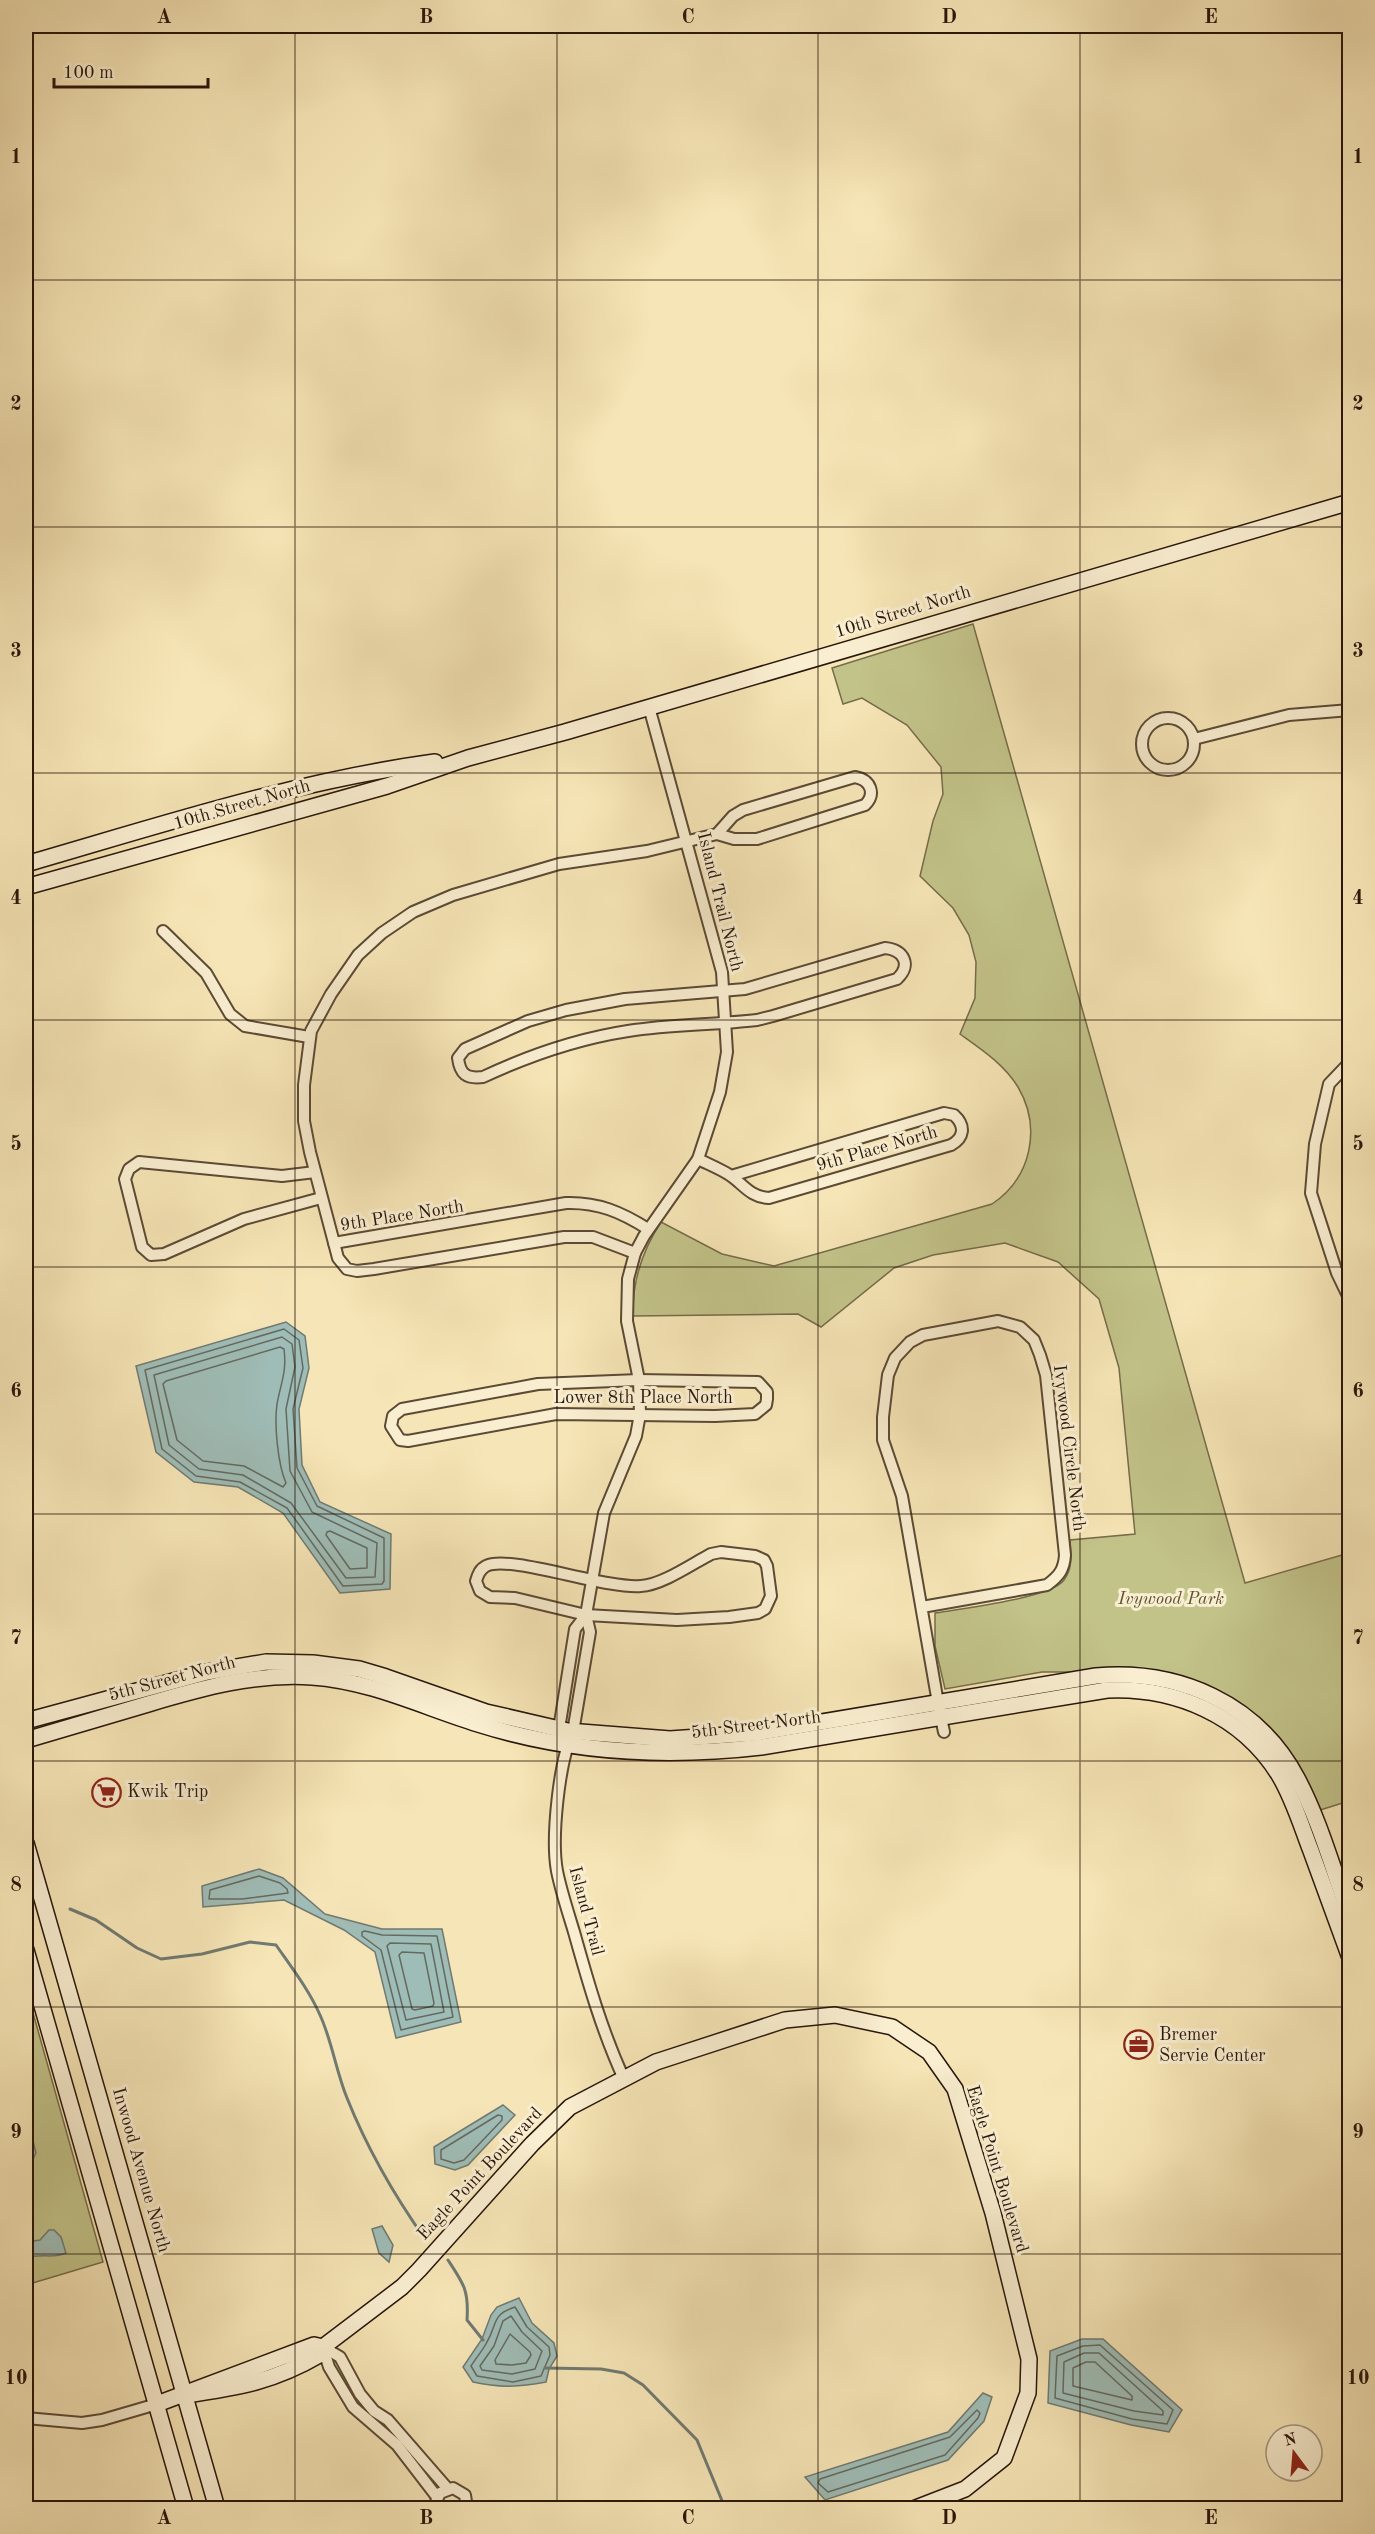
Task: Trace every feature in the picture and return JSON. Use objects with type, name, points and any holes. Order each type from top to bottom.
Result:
[{"type":"street","name":"10th Street North","points":[[26,887],[387,786],[468,758],[1350,502]]},
{"type":"street","name":"Island Trail North","points":[[566,1735],[575,1629],[586,1615],[604,1514],[636,1436],[640,1414],[639,1380],[627,1321],[628,1279],[635,1253],[648,1228],[698,1159],[711,1125],[727,1052],[724,991],[716,945],[650,707]]},
{"type":"street","points":[[1194,739],[1289,715],[1350,710]]},
{"type":"street","points":[[1162,720],[1178,720],[1185,725],[1194,739],[1189,760],[1177,768],[1161,769],[1148,760],[1144,752],[1144,736],[1154,723],[1162,720]]},
{"type":"street","name":"10th Street North","points":[[26,864],[297,787],[375,770],[468,758]]},
{"type":"street","points":[[334,1243],[321,1198],[304,1121],[304,1085],[309,1037],[331,994],[358,955],[382,933],[413,912],[453,895],[559,864],[647,851],[717,834],[734,839],[757,839],[865,805],[871,794],[870,787],[867,781],[855,777],[757,805],[733,816],[717,834]]},
{"type":"street","points":[[163,931],[206,973],[230,1014],[245,1026],[309,1037]]},
{"type":"street","points":[[885,948],[895,949],[903,956],[905,965],[903,973],[897,979],[773,1016],[727,1023],[660,1027],[594,1037],[533,1054],[483,1077],[464,1076],[459,1069],[458,1058],[465,1049],[528,1021],[615,1000],[724,991],[745,989],[885,948]]},
{"type":"street","points":[[1350,1062],[1329,1084],[1315,1144],[1311,1193],[1336,1273],[1350,1300]]},
{"type":"street","name":"9th Place North","points":[[698,1159],[731,1176],[741,1187],[761,1197],[769,1198],[951,1145],[958,1141],[962,1134],[962,1125],[954,1115],[944,1113],[731,1176]]},
{"type":"street","points":[[315,1172],[282,1176],[139,1161],[129,1169],[125,1179],[142,1247],[151,1255],[164,1254],[244,1219],[321,1198]]},
{"type":"street","name":"9th Place North","points":[[635,1253],[593,1238],[564,1237],[445,1259],[357,1272],[347,1269],[342,1264],[334,1243],[566,1203],[584,1203],[623,1213],[648,1228]]},
{"type":"street","name":"Ivywood Circle North","points":[[922,1607],[1047,1585],[1058,1576],[1064,1567],[1065,1555],[1046,1375],[1034,1340],[1020,1327],[1010,1323],[998,1321],[924,1335],[910,1342],[895,1358],[888,1375],[883,1440],[902,1496],[944,1732]]},
{"type":"street","name":"Lower 8th Place North","points":[[639,1380],[758,1383],[764,1387],[766,1406],[755,1414],[715,1416],[546,1415],[408,1441],[400,1440],[391,1426],[393,1416],[402,1409],[515,1388],[554,1383],[639,1380]]},
{"type":"street","points":[[721,1552],[755,1556],[764,1560],[771,1596],[765,1609],[758,1613],[677,1620],[586,1615],[515,1598],[490,1597],[480,1591],[476,1581],[479,1571],[488,1565],[506,1563],[592,1581],[643,1586],[656,1582],[711,1554],[721,1552]]},
{"type":"street","name":"5th Street North","points":[[26,1721],[224,1668],[255,1663],[298,1662],[331,1664],[372,1673],[486,1712],[641,1753],[713,1752],[780,1744],[1083,1678],[1128,1675],[1166,1679],[1218,1699],[1242,1714],[1261,1731],[1290,1766],[1309,1803],[1350,1916]]},
{"type":"street","name":"5th Street North","points":[[26,1740],[216,1685],[256,1678],[286,1676],[327,1678],[358,1684],[479,1725],[566,1735]]},
{"type":"street","name":"5th Street North","points":[[940,1710],[1124,1689],[1175,1696],[1217,1715],[1252,1742],[1270,1762],[1285,1785],[1349,1958]]},
{"type":"street","name":"Island Trail","points":[[566,1735],[559,1797],[556,1870],[596,2009],[624,2079]]},
{"type":"street","name":"Inwood Avenue North","points":[[26,1843],[218,2508]]},
{"type":"street","points":[[26,1950],[186,2508]]},
{"type":"street","name":"Eagle Point Boulevard","points":[[157,2404],[314,2345],[323,2347],[402,2287],[532,2144],[570,2107],[656,2062],[785,2020],[835,2015],[892,2027],[929,2052],[955,2089],[989,2198],[1029,2359],[1028,2393],[1004,2458],[965,2489],[916,2508]]},
{"type":"street","points":[[323,2347],[329,2367],[353,2407],[397,2445],[436,2503],[448,2489]]},
{"type":"street","points":[[323,2347],[340,2357],[360,2394],[374,2411],[388,2420],[448,2489],[462,2492],[467,2499],[467,2508]]},
{"type":"street","points":[[26,2418],[82,2423],[102,2420],[157,2404]]},
{"type":"green space","name":"Ivywood Park","points":[[973,624],[1245,1583],[1349,1553],[1349,1801],[1317,1811],[1295,1763],[1155,1672],[1042,1672],[945,1689],[935,1646],[935,1613],[1004,1602],[1042,1592],[1056,1586],[1067,1575],[1071,1561],[1070,1540],[1135,1534],[1119,1368],[1099,1299],[1058,1262],[1005,1243],[933,1255],[894,1268],[821,1327],[798,1314],[633,1316],[636,1279],[648,1244],[661,1222],[722,1254],[774,1266],[992,1204],[1016,1181],[1024,1166],[1029,1151],[1030,1119],[1018,1087],[999,1064],[960,1034],[975,998],[976,962],[969,935],[953,908],[920,876],[933,821],[943,794],[941,767],[907,725],[862,698],[843,704],[832,668]]},
{"type":"green space","points":[[26,1988],[103,2262],[26,2285]]},
{"type":"water","points":[[286,1322],[305,1336],[309,1368],[299,1409],[302,1465],[320,1502],[391,1534],[390,1589],[340,1593],[283,1513],[238,1487],[194,1482],[156,1452],[136,1366]]},
{"type":"water","points":[[259,1869],[283,1878],[325,1914],[382,1929],[442,1929],[461,2022],[396,2038],[375,1952],[344,1930],[284,1900],[203,1907],[202,1886]]},
{"type":"water","points":[[503,2105],[515,2115],[468,2165],[455,2170],[435,2164],[434,2147]]},
{"type":"water","points":[[26,2112],[36,2153],[27,2171],[26,2171]]},
{"type":"water","points":[[382,2226],[393,2245],[389,2262],[379,2253],[372,2229]]},
{"type":"water","points":[[49,2230],[54,2230],[61,2237],[66,2253],[57,2256],[26,2258],[26,2242],[40,2240]]},
{"type":"water","points":[[519,2298],[532,2323],[554,2343],[557,2356],[549,2369],[546,2382],[510,2386],[473,2382],[463,2367],[482,2339],[491,2315],[497,2307]]},
{"type":"water","points":[[1082,2339],[1103,2339],[1182,2410],[1169,2432],[1131,2425],[1048,2403],[1050,2351]]},
{"type":"water","points":[[983,2393],[992,2397],[984,2421],[948,2460],[825,2500],[805,2477],[948,2432]]},
{"type":"waterway","points":[[70,1909],[96,1920],[137,1948],[161,1959],[202,1954],[250,1942],[276,1945],[316,2006],[328,2035],[347,2098],[372,2153],[425,2239]]},
{"type":"waterway","points":[[448,2260],[464,2288],[467,2320],[483,2340]]},
{"type":"waterway","points":[[545,2368],[601,2369],[624,2373],[643,2385],[697,2440],[725,2508]]},
{"type":"place","name":"Kwik Trip","points":[[106,1792]]},
{"type":"place","name":"Bremer Servie Center","points":[[1138,2045]]}]
